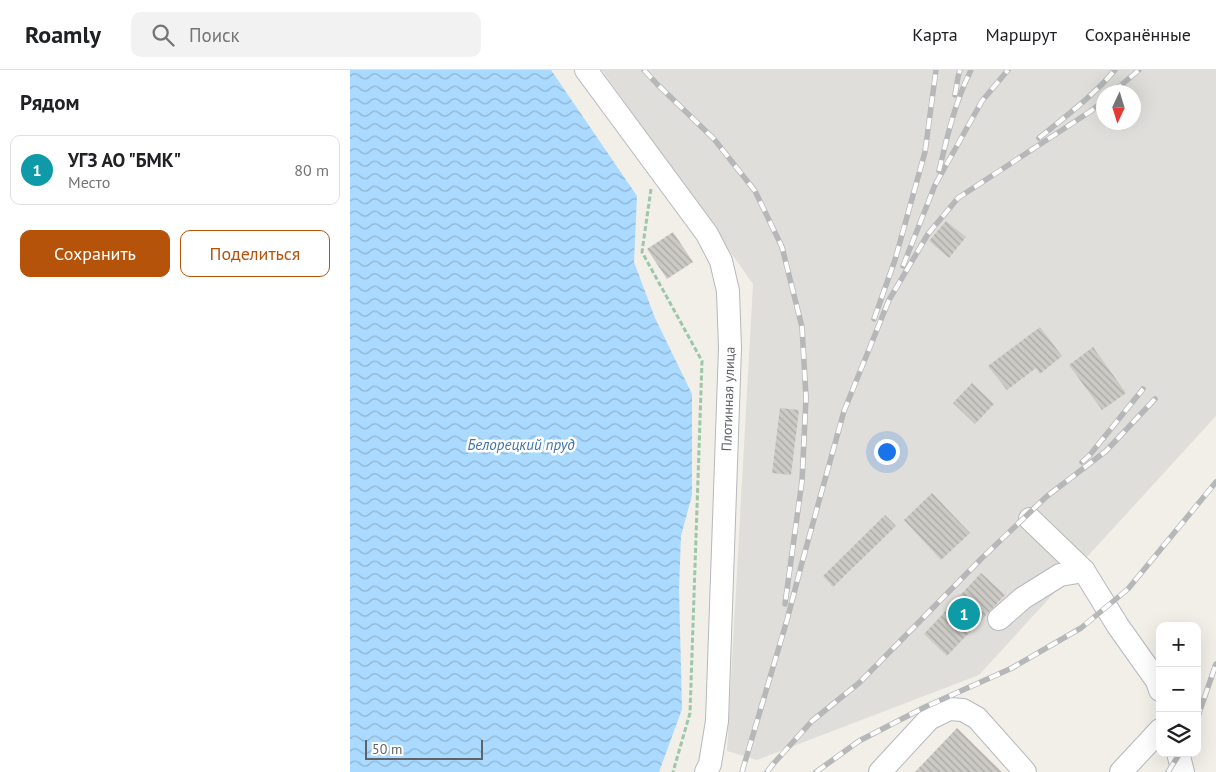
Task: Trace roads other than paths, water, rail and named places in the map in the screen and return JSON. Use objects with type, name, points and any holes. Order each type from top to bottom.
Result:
[{"type":"street","name":"Плотинная улица","points":[[586,70],[707,234],[721,261],[728,291],[730,348],[717,721],[710,764],[706,772]]},
{"type":"street","points":[[1030,520],[1084,571],[1118,626],[1156,680]]},
{"type":"street","points":[[999,620],[1023,598],[1060,574],[1084,571]]},
{"type":"street","points":[[880,772],[929,719],[949,709],[963,710],[977,718],[1025,772]]},
{"type":"street","points":[[1121,772],[1156,734]]},
{"type":"street","points":[[1179,757],[1182,772]]},
{"type":"water","name":"Белорецкий пруд","points":[[350,70],[551,70],[637,196],[634,262],[655,318],[692,394],[692,495],[681,536],[679,589],[682,709],[659,772],[350,772]]},
{"type":"railway","points":[[644,70],[714,139],[755,191],[782,247],[802,327],[806,398],[802,481],[785,604]]},
{"type":"railway","points":[[874,319],[895,260],[925,152],[936,70]]},
{"type":"railway","points":[[955,95],[960,70]]},
{"type":"railway","points":[[939,171],[956,107],[971,70]]},
{"type":"railway","points":[[903,266],[935,185],[982,101],[1008,70]]},
{"type":"railway","points":[[1039,138],[1069,114],[1115,70]]},
{"type":"railway","points":[[1121,85],[1139,70]]},
{"type":"railway","points":[[742,772],[787,620],[844,411],[889,300],[928,234],[958,198],[1096,107]]},
{"type":"railway","points":[[1082,462],[1089,456],[1143,389]]},
{"type":"railway","points":[[767,772],[812,721],[859,683],[982,558],[1046,497],[1106,451],[1155,399]]},
{"type":"railway","points":[[816,772],[859,741],[925,707],[1012,668],[1081,628],[1128,589],[1216,482]]},
{"type":"railway","points":[[1199,712],[1216,664]]},
{"type":"railway","points":[[1168,772],[1177,757]]},
{"type":"place","name":"УГЗ АО \"БМК\"","points":[[964,614]]}]
